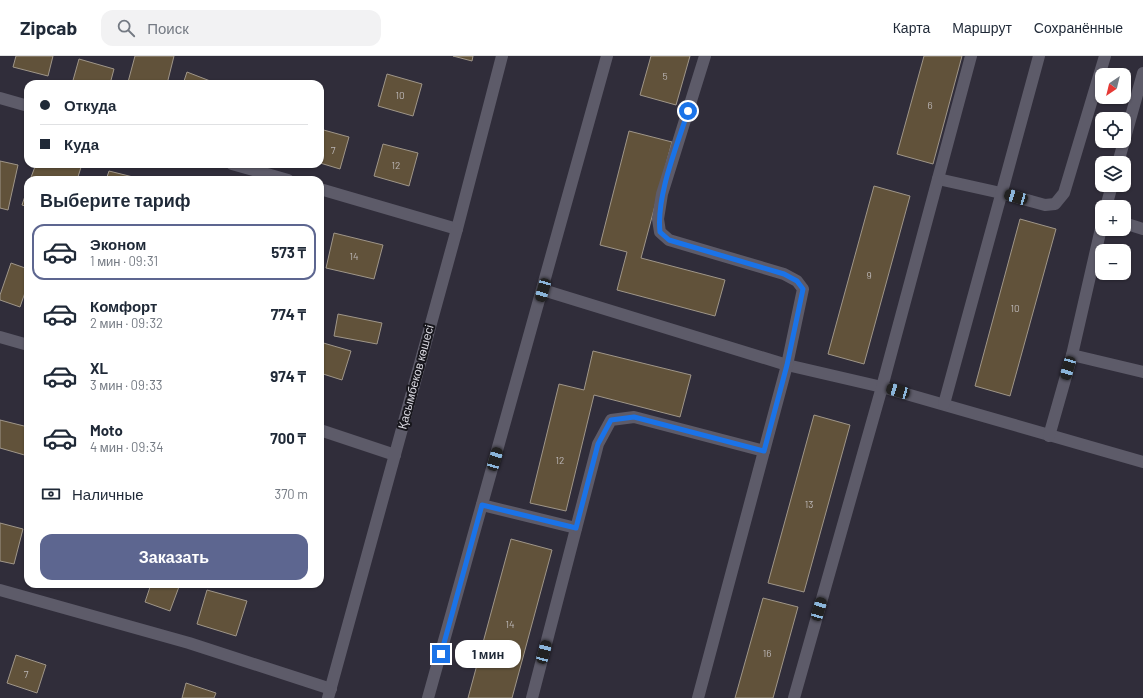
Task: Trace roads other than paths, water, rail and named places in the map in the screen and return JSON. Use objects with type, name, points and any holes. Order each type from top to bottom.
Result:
[{"type":"street","name":"Қасымбеков көшесі","points":[[330,694],[457,229],[502,56]]},
{"type":"street","points":[[428,698],[608,56]]},
{"type":"street","points":[[698,698],[787,365],[803,289],[797,281],[784,274],[669,240],[660,232],[658,219],[662,194],[705,56]]},
{"type":"street","points":[[794,698],[882,387],[971,56]]},
{"type":"street","points":[[944,404],[1039,56]]},
{"type":"street","points":[[938,179],[1001,193],[1045,205],[1055,204],[1064,193],[1105,56]]},
{"type":"street","points":[[1120,156],[1143,73]]},
{"type":"street","points":[[0,98],[24,105]]},
{"type":"street","points":[[246,168],[274,176]]},
{"type":"street","points":[[324,190],[457,229]]},
{"type":"street","points":[[1131,225],[1143,229]]},
{"type":"street","points":[[1048,436],[1072,355],[1099,236]]},
{"type":"street","points":[[543,290],[787,365],[882,387],[944,404],[1048,436],[1143,462]]},
{"type":"street","points":[[0,337],[24,345]]},
{"type":"street","points":[[1072,355],[1143,372]]},
{"type":"street","points":[[532,698],[598,444],[611,420],[634,417],[764,451]]},
{"type":"street","points":[[324,431],[395,455]]},
{"type":"street","points":[[482,505],[576,528]]},
{"type":"street","points":[[0,590],[189,643],[330,694]]}]
